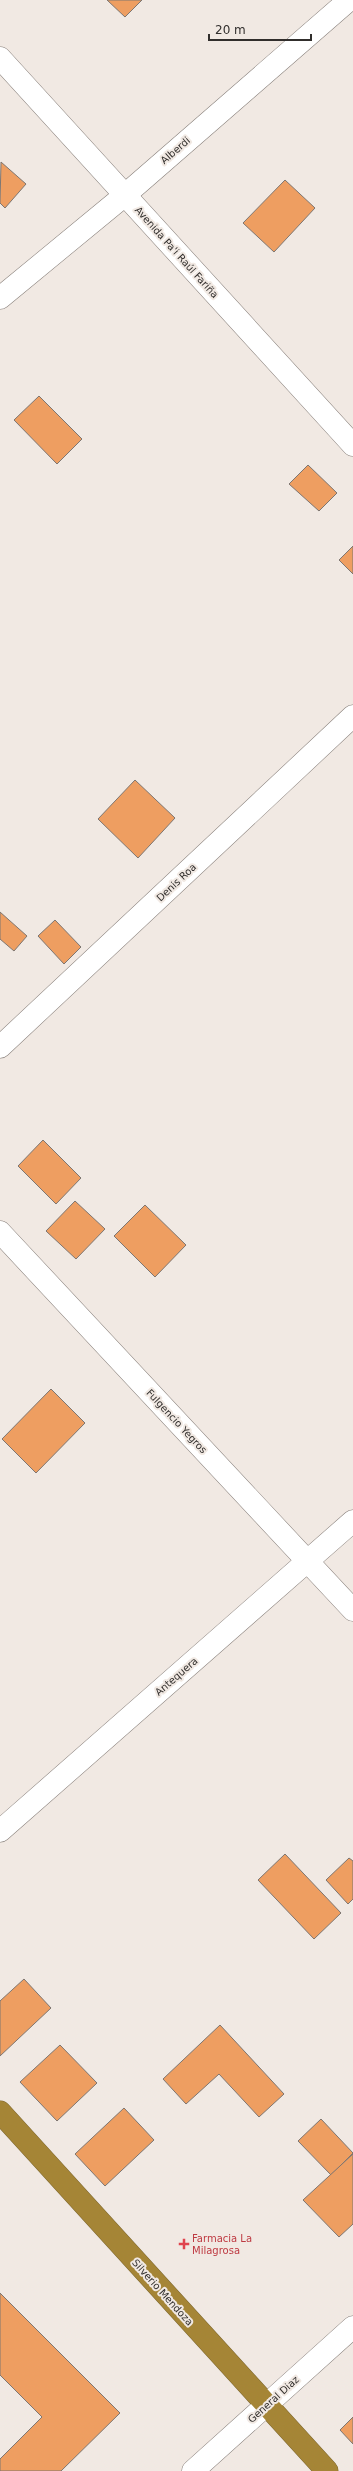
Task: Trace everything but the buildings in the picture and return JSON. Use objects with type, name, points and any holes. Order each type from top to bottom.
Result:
[{"type":"highway","name":"Silverio Mendoza","points":[[0,2112],[266,2406],[327,2471]]},
{"type":"street","name":"Alberdi","points":[[0,298],[124,195],[349,0]]},
{"type":"street","name":"Avenida Pa'i Raúl Fariña","points":[[0,58],[353,446]]},
{"type":"street","name":"Denis Roa","points":[[0,1047],[353,716]]},
{"type":"street","name":"Fulgencio Yegros","points":[[0,1232],[308,1560],[353,1610]]},
{"type":"street","name":"Antequera","points":[[0,1831],[353,1521]]},
{"type":"street","name":"General Diaz","points":[[194,2471],[353,2327]]},
{"type":"place","name":"Farmacia La Milagrosa","points":[[184,2244]]}]
